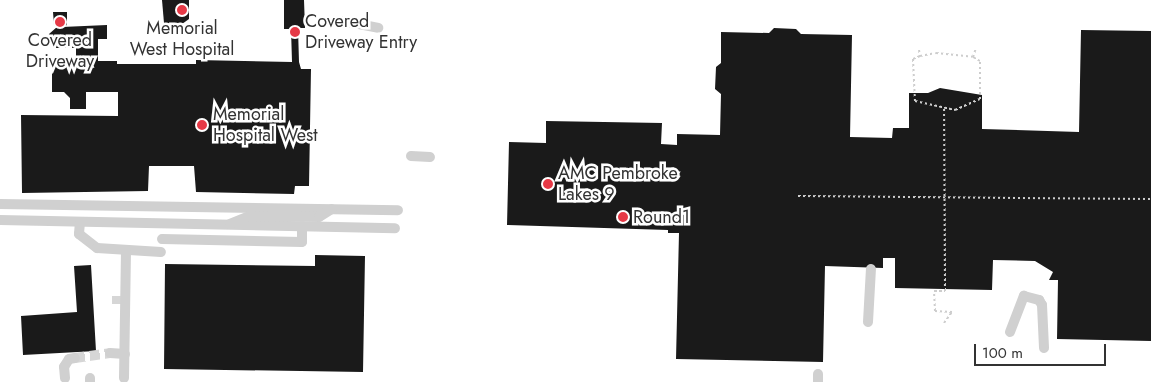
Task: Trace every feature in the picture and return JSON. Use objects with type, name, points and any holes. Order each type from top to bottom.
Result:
[{"type":"street","points":[[343,20],[378,28]]},
{"type":"street","points":[[411,156],[430,157]]},
{"type":"street","points":[[0,204],[303,217],[395,228]]},
{"type":"street","points":[[0,220],[228,225],[250,216],[303,217],[332,209],[398,210]]},
{"type":"street","points":[[162,239],[302,242],[303,217]]},
{"type":"street","points":[[80,222],[79,234],[89,244],[126,252],[161,252]]},
{"type":"street","points":[[124,378],[125,354],[120,303],[126,290],[126,252]]},
{"type":"street","points":[[868,322],[871,270]]},
{"type":"street","points":[[120,303],[126,290]]},
{"type":"street","points":[[1010,332],[1024,296],[1027,294],[1039,300],[1042,305],[1044,348]]},
{"type":"street","points":[[110,354],[125,354]]},
{"type":"street","points":[[65,378],[64,368],[69,359],[75,358]]},
{"type":"path","points":[[973,57],[976,48]]},
{"type":"path","points":[[919,50],[920,56]]},
{"type":"path","points":[[936,53],[973,57],[980,61],[980,99],[955,110],[915,101],[913,59],[920,56],[936,53]]},
{"type":"path","points":[[944,109],[945,291],[934,291],[934,311],[952,312],[944,323]]},
{"type":"path","points":[[798,196],[945,199],[1151,198]]},
{"type":"building","points":[[162,0],[189,0],[189,19],[182,24],[164,23]]},
{"type":"building","points":[[284,0],[304,0],[305,28],[298,28],[301,69],[311,69],[309,186],[295,186],[294,194],[196,192],[194,166],[149,166],[148,191],[22,193],[21,115],[118,116],[118,92],[86,92],[86,109],[70,109],[70,98],[64,92],[52,92],[52,61],[76,61],[76,48],[56,48],[48,41],[49,34],[57,27],[54,25],[53,12],[67,12],[67,25],[62,27],[107,25],[107,39],[98,39],[98,61],[117,61],[117,64],[196,64],[196,60],[292,62],[291,29],[284,29]]},
{"type":"building","points":[[774,28],[796,29],[801,34],[852,35],[850,137],[892,138],[893,128],[909,128],[909,93],[928,93],[940,88],[982,95],[982,129],[1079,132],[1081,30],[1151,31],[1151,341],[1057,339],[1058,280],[1049,280],[1053,272],[1035,261],[993,260],[992,290],[895,288],[895,258],[883,258],[883,268],[825,266],[823,362],[676,359],[679,233],[668,233],[668,230],[507,225],[509,142],[546,143],[546,121],[662,123],[661,144],[677,145],[677,134],[720,135],[721,94],[715,89],[716,67],[721,63],[721,32],[769,33]]},
{"type":"building","points":[[315,255],[365,256],[363,372],[164,369],[165,264],[315,266]]},
{"type":"building","points":[[91,265],[96,351],[23,355],[21,316],[77,312],[74,266]]},
{"type":"tunnel","points":[[117,296],[117,304]]},
{"type":"tunnel","points":[[75,358],[110,353]]},
{"type":"place","name":"Memorial West Hospital","points":[[182,10]]},
{"type":"place","name":"Covered Driveway","points":[[60,22]]},
{"type":"place","name":"Covered Driveway Entry","points":[[295,32]]},
{"type":"place","name":"Memorial Hospital West","points":[[202,125]]},
{"type":"place","name":"AMC Pembroke Lakes 9","points":[[548,184]]},
{"type":"place","name":"Round1","points":[[623,217]]}]
